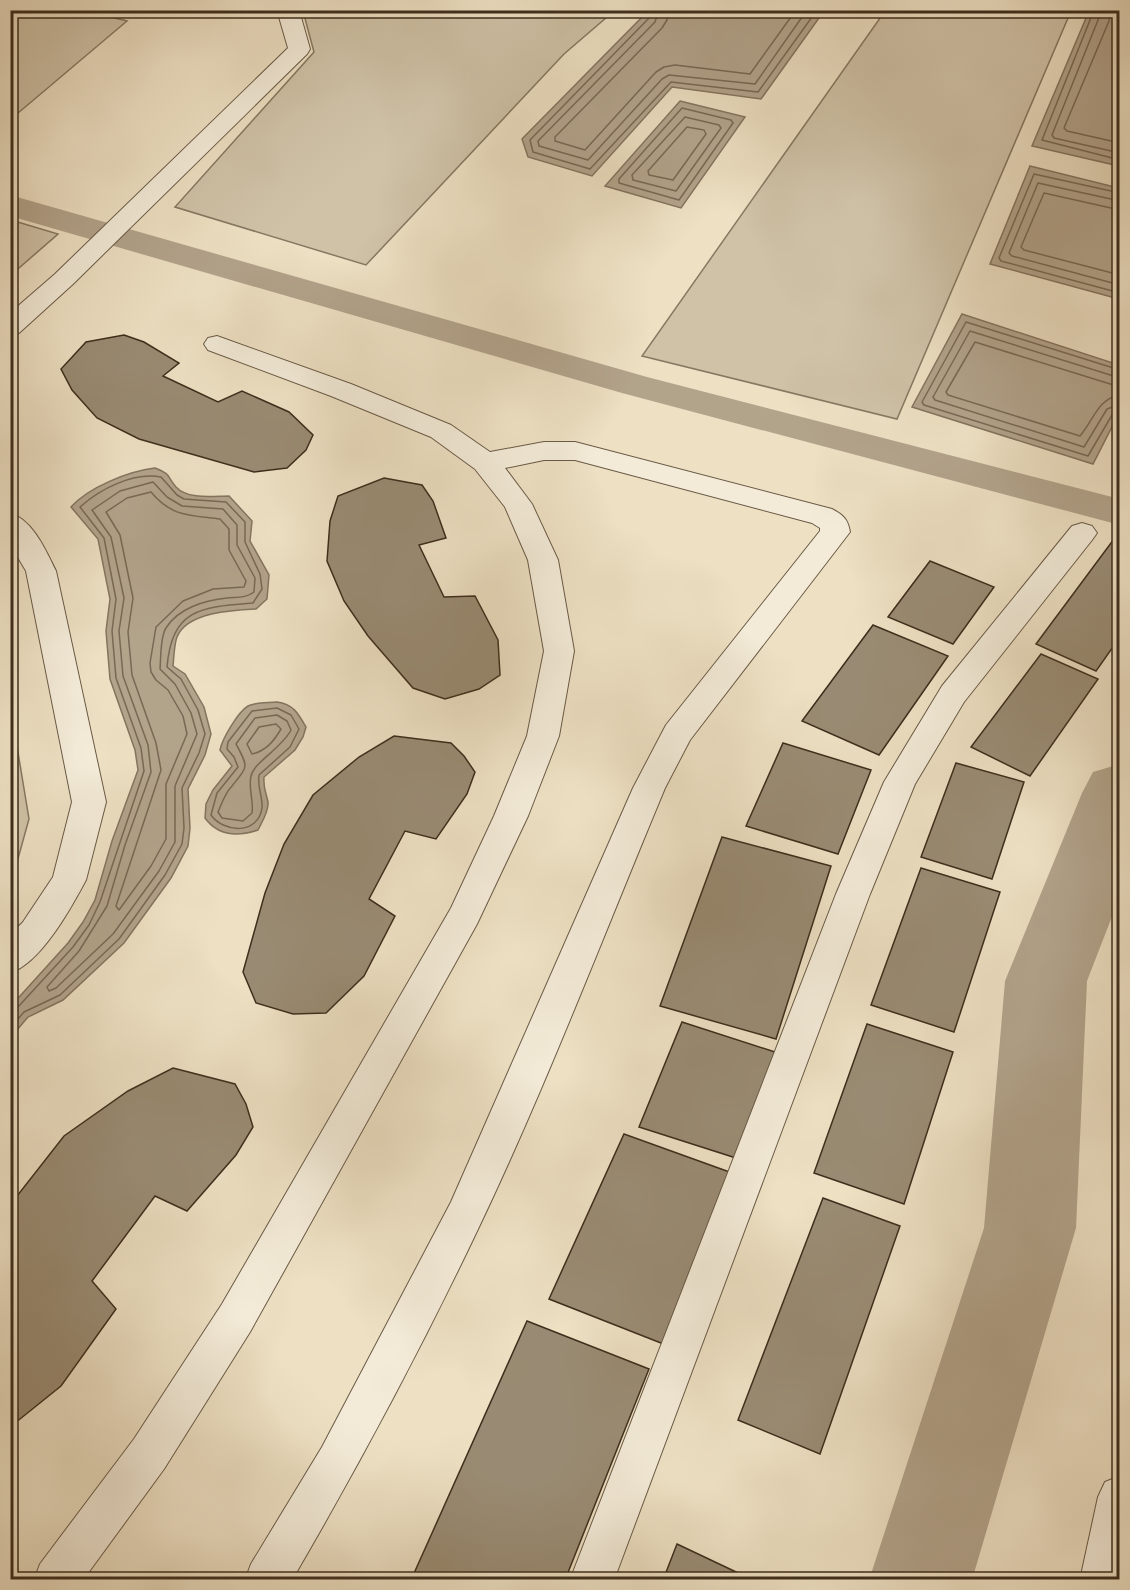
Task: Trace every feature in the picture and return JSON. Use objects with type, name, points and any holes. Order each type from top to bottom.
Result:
[{"type":"street","points":[[10,327],[129,217],[299,49],[288,10]]},
{"type":"street","points":[[56,1580],[149,1454],[236,1318],[465,914],[511,816],[543,736],[559,651],[543,560],[519,504],[485,462],[441,431],[341,390],[217,344]]},
{"type":"street","points":[[267,1580],[337,1462],[465,1215],[649,788],[677,733],[835,532],[834,523],[822,516],[575,451],[544,451],[485,462]]},
{"type":"street","points":[[10,523],[29,547],[41,570],[89,802],[69,880],[35,932],[10,959]]},
{"type":"street","points":[[592,1580],[853,894],[900,782],[953,694],[1082,533]]},
{"type":"street","points":[[1102,1580],[1119,1497]]},
{"type":"shaded area","points":[[11,10],[86,11],[127,21],[11,119]]},
{"type":"shaded area","points":[[303,10],[614,11],[564,54],[366,265],[175,207],[314,52]]},
{"type":"shaded area","points":[[885,11],[1071,11],[897,419],[642,356]]},
{"type":"shaded area","points":[[10,220],[58,234],[11,275]]},
{"type":"shaded area","points":[[10,704],[29,819],[11,884],[10,884]]},
{"type":"water","points":[[648,11],[824,11],[761,99],[672,87],[592,176],[528,157],[522,139]]},
{"type":"water","points":[[1089,11],[1119,11],[1119,166],[1032,146]]},
{"type":"water","points":[[680,101],[745,117],[681,208],[605,186]]},
{"type":"water","points":[[1030,166],[1119,188],[1119,299],[990,264]]},
{"type":"water","points":[[962,314],[1119,365],[1119,413],[1093,464],[912,407]]},
{"type":"water","points":[[155,468],[166,474],[176,487],[187,494],[229,496],[252,521],[250,541],[269,575],[267,599],[256,609],[201,617],[190,622],[177,637],[173,666],[185,674],[204,707],[211,734],[205,755],[188,789],[190,828],[188,846],[171,878],[124,943],[63,1000],[28,1017],[11,1037],[11,1006],[68,943],[95,900],[112,841],[138,770],[135,750],[110,679],[106,631],[110,599],[98,539],[71,507],[88,493],[110,481]]},
{"type":"water","points":[[277,702],[291,707],[298,713],[306,727],[303,737],[295,750],[264,777],[268,805],[258,830],[243,834],[222,832],[205,818],[206,804],[213,790],[232,766],[220,750],[224,739],[235,720],[248,706]]},
{"type":"building","points":[[124,335],[144,342],[179,363],[163,376],[218,402],[242,391],[289,412],[313,435],[306,450],[287,468],[254,472],[139,439],[97,418],[72,390],[61,369],[86,342]]},
{"type":"building","points":[[384,478],[422,485],[433,501],[446,538],[419,545],[444,597],[475,596],[498,640],[500,675],[479,689],[445,699],[413,688],[368,636],[344,601],[327,561],[330,521],[338,496]]},
{"type":"building","points":[[1114,539],[1120,542],[1120,637],[1096,671],[1036,644]]},
{"type":"building","points":[[930,561],[994,587],[953,644],[888,617]]},
{"type":"building","points":[[873,625],[948,656],[879,755],[802,721]]},
{"type":"building","points":[[1041,654],[1098,679],[1030,776],[971,747]]},
{"type":"building","points":[[394,736],[451,743],[475,772],[467,794],[436,839],[405,831],[369,899],[395,916],[364,976],[326,1013],[293,1014],[256,1003],[243,972],[265,893],[284,844],[313,795],[359,757]]},
{"type":"building","points":[[783,743],[871,770],[838,854],[746,826]]},
{"type":"building","points":[[956,763],[1024,782],[992,879],[921,857]]},
{"type":"building","points":[[722,837],[831,866],[776,1039],[660,1006]]},
{"type":"building","points":[[921,868],[1000,892],[954,1032],[871,1005]]},
{"type":"building","points":[[682,1022],[775,1052],[736,1158],[639,1127]]},
{"type":"building","points":[[867,1024],[953,1052],[904,1204],[814,1173]]},
{"type":"building","points":[[173,1068],[235,1084],[246,1104],[253,1127],[236,1155],[187,1211],[155,1196],[92,1281],[116,1309],[61,1386],[10,1427],[10,1205],[64,1136],[128,1091]]},
{"type":"building","points":[[624,1134],[735,1174],[666,1345],[549,1299]]},
{"type":"building","points":[[823,1198],[900,1226],[820,1454],[738,1420]]},
{"type":"building","points":[[527,1321],[649,1369],[565,1580],[411,1580]]},
{"type":"building","points":[[677,1544],[753,1580],[663,1580]]},
{"type":"waterway","points":[[10,205],[635,385],[1120,512]]},
{"type":"waterway","points":[[920,1580],[1030,1228],[1046,981],[1120,793]]}]
